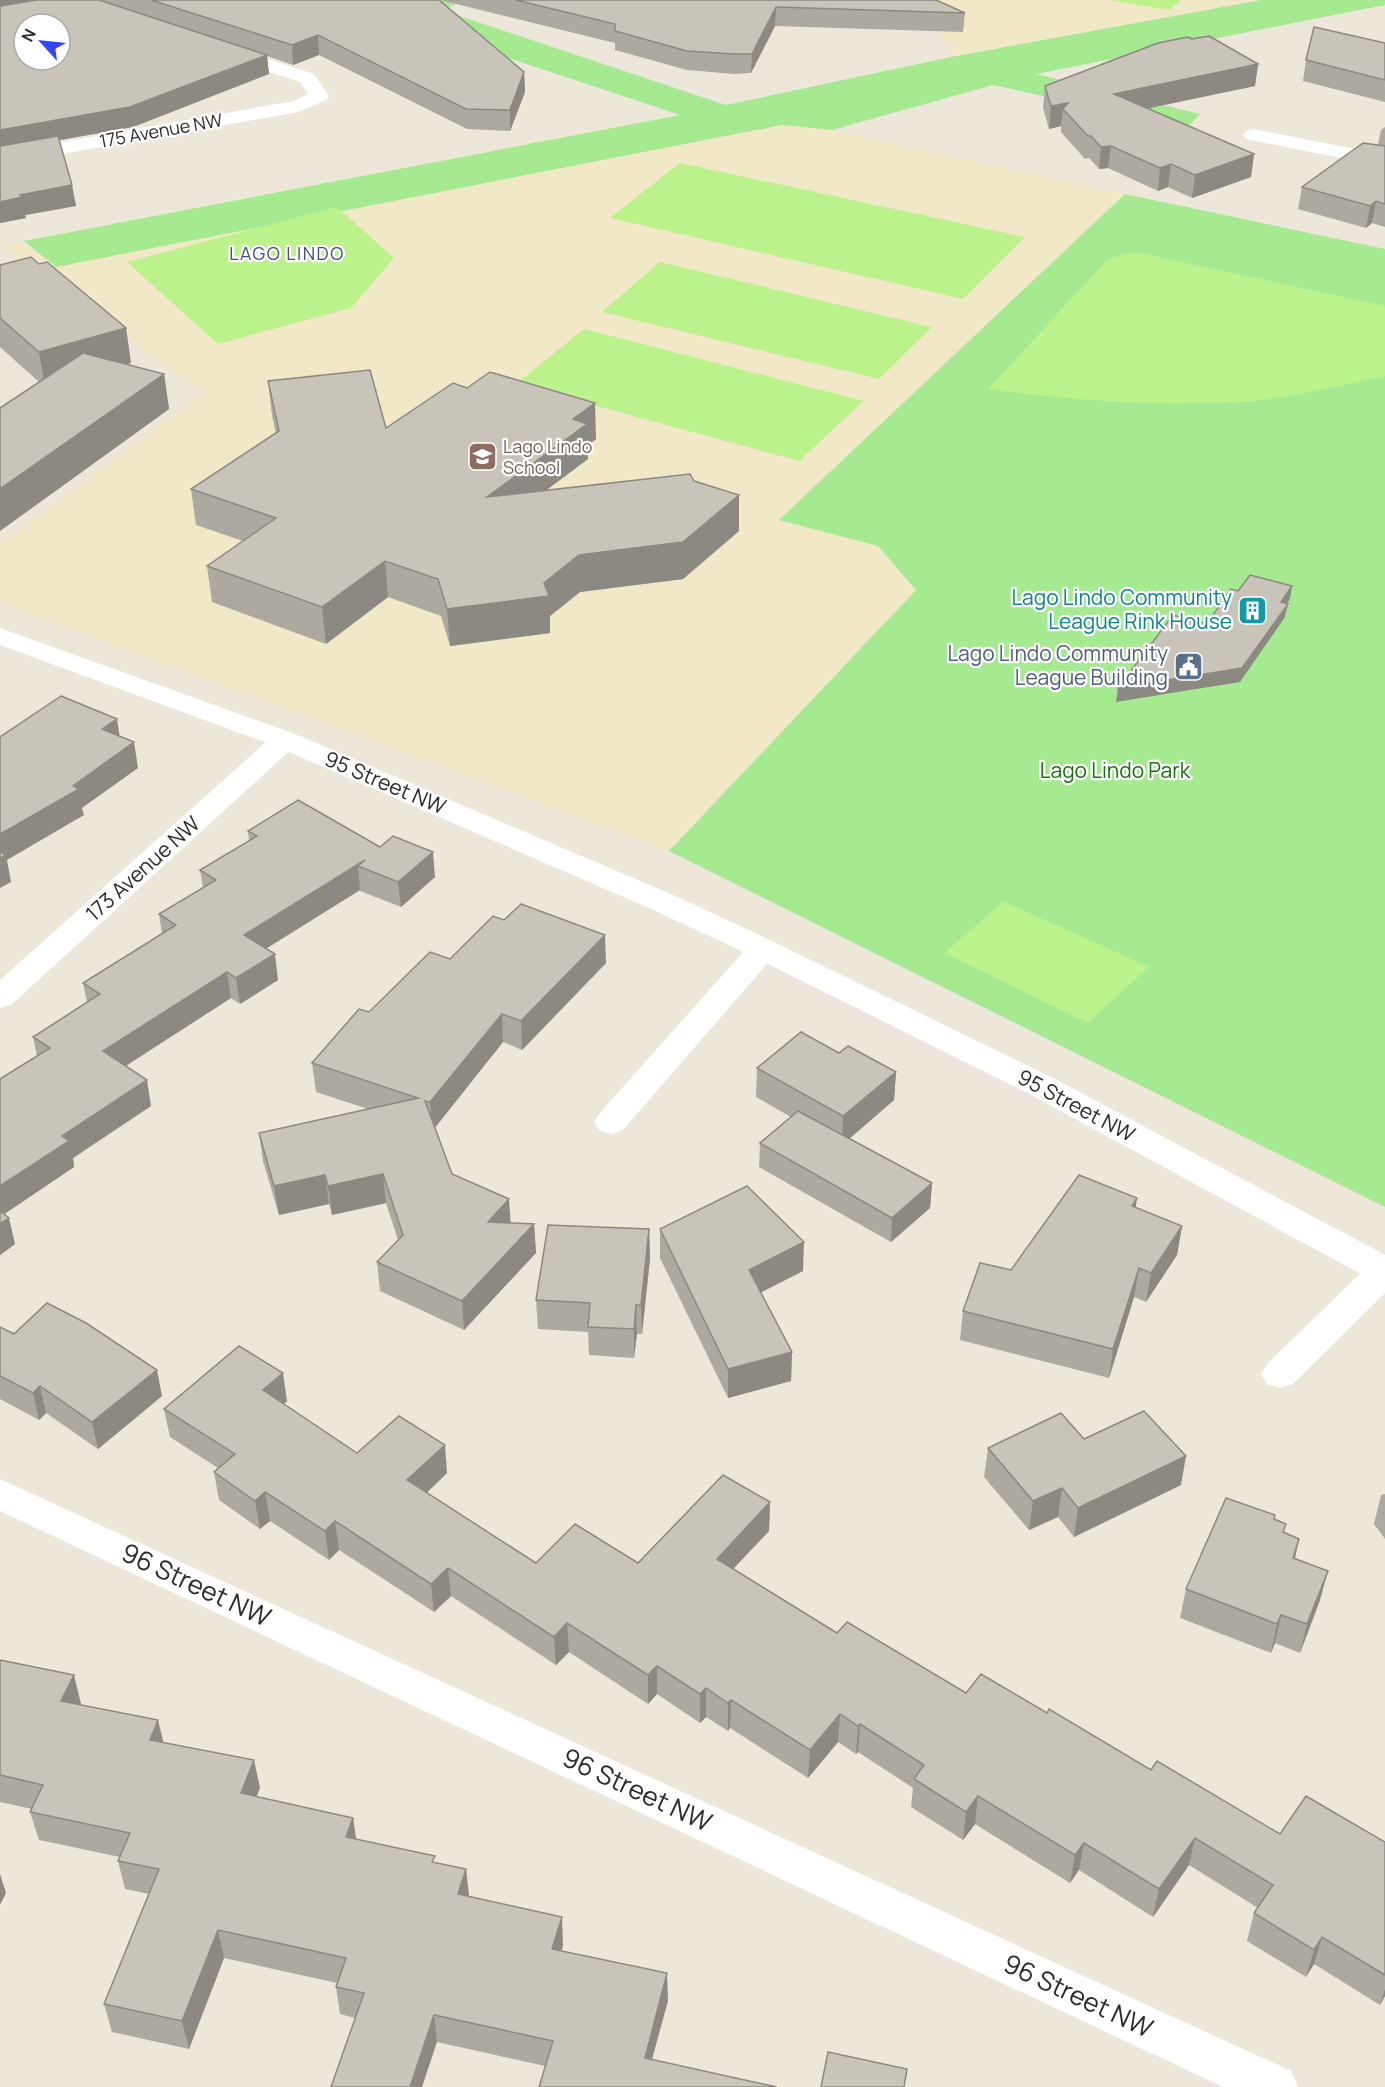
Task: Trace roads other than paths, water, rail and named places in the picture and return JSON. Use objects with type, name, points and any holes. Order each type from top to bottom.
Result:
[{"type":"street","name":"175 Avenue NW","points":[[0,159],[299,106],[319,96],[308,78],[215,48]]},
{"type":"street","points":[[1253,135],[1385,161]]},
{"type":"street","name":"95 Street NW","points":[[0,636],[285,740],[660,901],[763,949],[1045,1088],[1385,1271],[1280,1374]]},
{"type":"street","name":"173 Avenue NW","points":[[0,998],[285,740]]},
{"type":"street","points":[[611,1122],[763,949]]},
{"type":"street","name":"96 Street NW","points":[[0,1494],[1274,2087]]},
{"type":"place","name":"Lago Lindo School","points":[[482,457]]},
{"type":"place","name":"Lago Lindo Community League Rink House","points":[[1253,610]]},
{"type":"place","name":"Lago Lindo Community League Building","points":[[1189,666]]},
{"type":"district","name":"LAGO LINDO","points":[[287,254]]},
{"type":"park label","name":"Lago Lindo Park","points":[[1115,771]]}]
